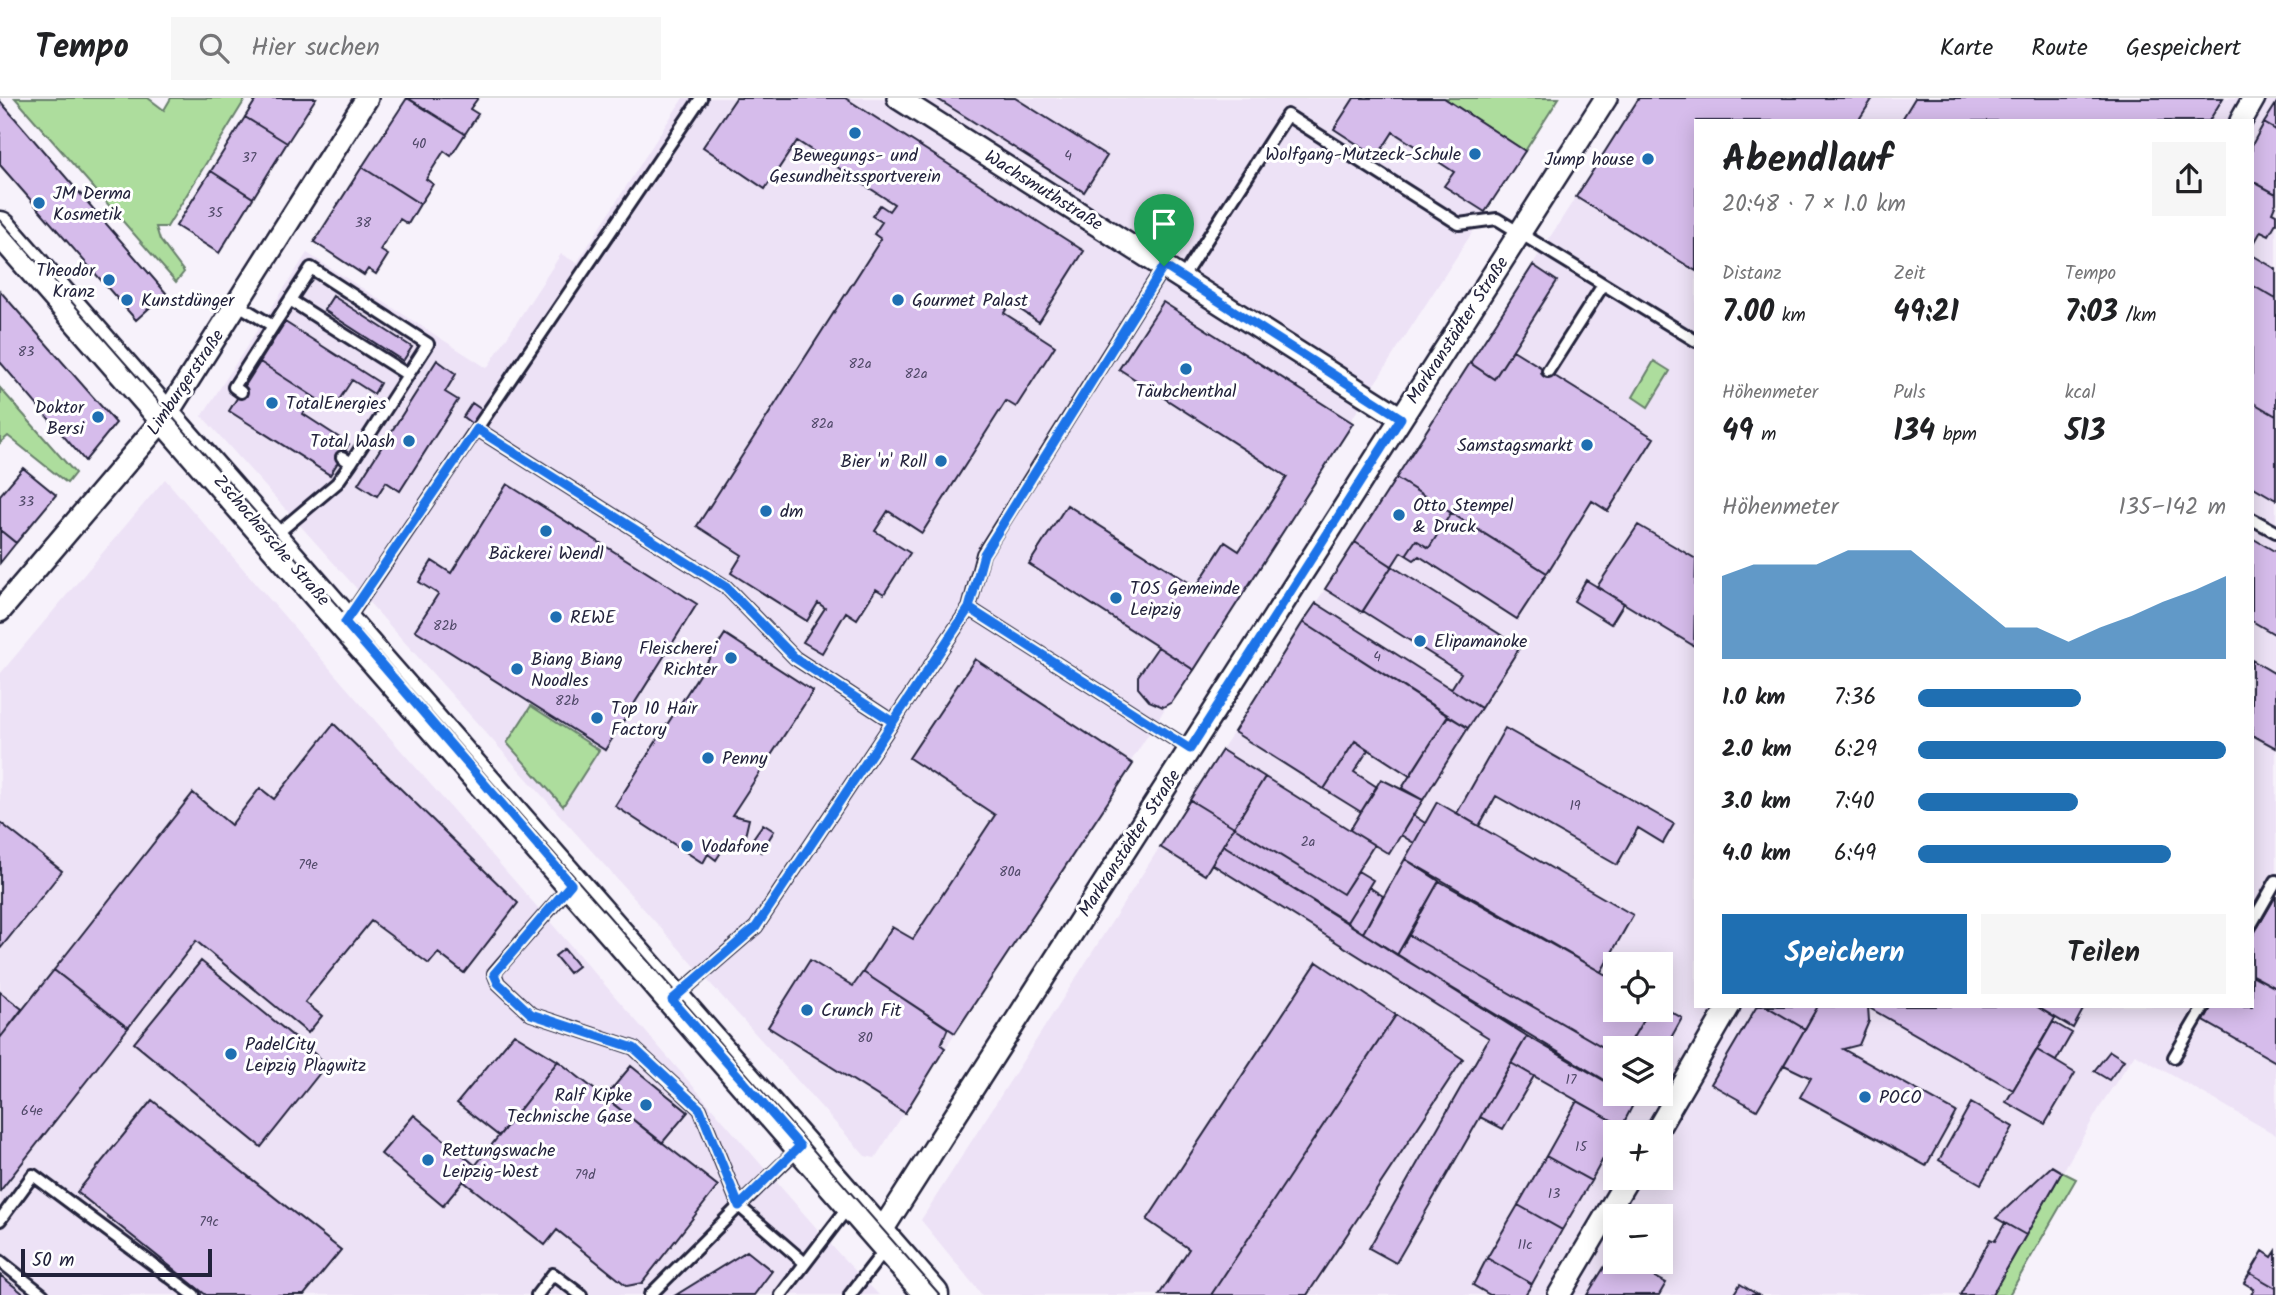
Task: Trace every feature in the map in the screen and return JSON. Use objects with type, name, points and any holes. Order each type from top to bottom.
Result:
[{"type":"main road","name":"Zschochersche Straße","points":[[0,228],[932,1295]]},
{"type":"street","name":"Limburgerstraße","points":[[0,611],[165,417],[368,98]]},
{"type":"street","name":"Wachsmuthstraße","points":[[898,98],[1401,418]]},
{"type":"street","name":"Markranstädter Straße","points":[[884,1240],[1190,749],[1606,98]]},
{"type":"street","points":[[2242,119],[2254,98]]},
{"type":"street","points":[[1663,1120],[1727,1008]]},
{"type":"street","points":[[1559,1295],[1622,1190]]},
{"type":"lane","points":[[345,622],[701,98]]},
{"type":"lane","points":[[1182,278],[1287,115],[1459,224],[1497,219],[1694,340]]},
{"type":"lane","points":[[672,1000],[756,927],[969,608],[984,554],[1164,266]]},
{"type":"lane","points":[[241,392],[234,387],[311,268],[428,344],[346,460],[337,483],[271,539]]},
{"type":"lane","points":[[1548,371],[1603,285]]},
{"type":"lane","points":[[290,300],[408,374]]},
{"type":"lane","points":[[237,304],[273,326]]},
{"type":"lane","points":[[477,429],[726,587],[795,658],[893,722]]},
{"type":"lane","points":[[2254,520],[2276,532]]},
{"type":"lane","points":[[969,608],[1190,749]]},
{"type":"lane","points":[[2254,920],[2276,881]]},
{"type":"lane","points":[[571,884],[494,974],[498,983],[531,1014],[634,1048],[700,1109],[739,1206],[805,1263]]},
{"type":"lane","points":[[2174,1057],[2203,1008]]},
{"type":"lane","points":[[650,1295],[800,1146]]},
{"type":"lane","points":[[0,1220],[33,1175],[194,1295]]},
{"type":"lane","points":[[781,1295],[851,1203]]},
{"type":"lane","points":[[850,1295],[884,1240]]},
{"type":"lane","points":[[0,1261],[43,1295]]},
{"type":"lane","points":[[537,1295],[553,1274],[581,1295]]},
{"type":"shaded area","points":[[683,98],[1559,98],[875,1158],[865,1156],[202,416],[307,253],[487,368],[561,254],[577,263]]},
{"type":"shaded area","points":[[1639,98],[2276,98],[2276,1135],[2135,1054],[2104,1100],[1992,1295],[982,1295],[921,1220]]},
{"type":"shaded area","points":[[165,479],[839,1254],[879,1295],[0,1295],[0,674]]},
{"type":"green space","points":[[15,98],[148,98],[164,110],[171,98],[246,98],[167,227],[156,227],[160,240],[184,272],[176,282]]},
{"type":"green space","points":[[1444,98],[1559,98],[1525,151]]},
{"type":"green space","points":[[1654,361],[1670,371],[1648,407],[1633,397]]},
{"type":"green space","points":[[0,388],[75,473],[67,483],[8,436],[0,443]]},
{"type":"green space","points":[[531,706],[599,750],[563,806],[507,743]]},
{"type":"green space","points":[[2062,1172],[2076,1179],[2009,1295],[1992,1295]]},
{"type":"building","points":[[257,98],[316,98],[287,143],[245,117]]},
{"type":"building","points":[[407,98],[465,134],[451,156],[444,151],[426,179],[433,184],[420,204],[362,167]]},
{"type":"building","points":[[408,98],[478,98],[470,109],[478,114],[465,134]]},
{"type":"building","points":[[736,98],[845,98],[1084,251],[1039,322],[1010,303],[1004,313],[1055,346],[1016,407],[1006,401],[922,533],[888,511],[875,531],[910,553],[884,594],[876,589],[857,619],[846,612],[822,653],[803,642],[825,608],[818,603],[807,621],[731,573],[742,555],[697,526],[881,239],[874,234],[882,222],[872,216],[880,205],[889,211],[894,204],[797,141],[765,189],[703,147]]},
{"type":"building","points":[[936,98],[1015,98],[1107,156],[1084,192]]},
{"type":"building","name":"Wolfgang-Mutzeck-Schule","points":[[1354,98],[1444,98],[1525,151],[1485,212],[1444,186],[1454,172],[1393,132],[1377,157],[1334,129]]},
{"type":"building","name":"Jump house","points":[[1639,98],[1873,98],[1859,119],[1694,119],[1694,270],[1576,197]]},
{"type":"building","points":[[1915,98],[2223,98],[2210,119],[1902,119]]},
{"type":"building","points":[[0,101],[166,293],[136,320],[0,165]]},
{"type":"building","points":[[2276,104],[2276,130],[2264,123]]},
{"type":"building","points":[[245,117],[287,143],[253,198],[211,171]]},
{"type":"building","points":[[2264,123],[2276,130],[2276,194],[2254,182],[2254,141]]},
{"type":"building","points":[[362,167],[420,204],[408,224],[400,219],[380,250],[388,255],[376,274],[368,269],[364,275],[314,242]]},
{"type":"building","points":[[211,171],[253,198],[219,253],[176,226]]},
{"type":"building","points":[[2254,182],[2276,194],[2272,212],[2276,214],[2276,223],[2269,235],[2261,231],[2254,243]]},
{"type":"building","points":[[2254,256],[2276,269],[2276,299],[2254,286]]},
{"type":"building","points":[[1533,265],[1557,281],[1494,379],[1470,363]]},
{"type":"building","points":[[2254,286],[2276,299],[2276,416],[2254,403]]},
{"type":"building","points":[[0,291],[116,423],[85,461],[0,362]]},
{"type":"building","points":[[333,296],[412,347],[403,361],[324,310]]},
{"type":"building","points":[[1163,302],[1353,423],[1194,670],[1029,564],[1067,505],[1196,587],[1225,542],[1239,551],[1287,477],[1119,369]]},
{"type":"building","name":"TotalEnergies","points":[[285,322],[380,383],[374,394],[352,380],[333,409],[314,397],[303,414],[349,444],[330,475],[229,411]]},
{"type":"building","points":[[1513,350],[1654,438],[1608,511],[1592,501],[1547,573],[1396,478],[1470,363],[1494,379]]},
{"type":"building","name":"Total Wash","points":[[437,360],[456,374],[445,392],[458,400],[400,491],[386,482],[377,496],[358,484]]},
{"type":"building","points":[[260,362],[314,397],[303,414],[349,444],[330,475],[229,411]]},
{"type":"building","points":[[472,403],[485,412],[475,426],[463,417]]},
{"type":"building","points":[[2254,403],[2276,416],[2276,500],[2254,487]]},
{"type":"building","points":[[23,468],[56,495],[16,543],[0,530],[0,495]]},
{"type":"building","points":[[1396,478],[1451,513],[1429,548],[1416,540],[1406,555],[1401,552],[1392,566],[1355,542]]},
{"type":"building","name":"REWE","points":[[507,484],[697,604],[605,750],[415,630],[438,594],[419,582],[432,561],[451,573]]},
{"type":"building","points":[[1451,513],[1547,573],[1517,619],[1419,556],[1414,560],[1406,555],[1416,540],[1429,548]]},
{"type":"building","points":[[1638,525],[1694,558],[1694,646],[1597,587]]},
{"type":"building","points":[[0,530],[16,543],[0,563]]},
{"type":"building","points":[[2254,539],[2276,552],[2276,635],[2254,622]]},
{"type":"building","points":[[1355,542],[1392,566],[1362,612],[1325,589]]},
{"type":"building","points":[[1392,566],[1520,647],[1481,708],[1451,689],[1461,673],[1363,611]]},
{"type":"building","points":[[1586,580],[1624,603],[1611,624],[1574,601]]},
{"type":"building","points":[[1316,603],[1481,708],[1468,728],[1303,622]]},
{"type":"building","points":[[1303,622],[1448,716],[1410,776],[1355,741],[1324,789],[1234,732]]},
{"type":"building","name":"Penny","points":[[725,634],[813,691],[732,815],[749,819],[742,849],[725,846],[716,860],[708,854],[703,863],[615,806]]},
{"type":"building","points":[[1158,647],[1194,670],[1172,702],[1163,707],[1149,701],[1138,688],[1138,676]]},
{"type":"building","points":[[975,659],[1133,764],[955,1033],[863,972],[892,927],[913,939],[995,815],[909,758]]},
{"type":"building","points":[[2254,661],[2274,673],[2276,669],[2276,748],[2254,736]]},
{"type":"building","points":[[1448,716],[1468,728],[1423,800],[1402,788]]},
{"type":"building","points":[[334,724],[518,903],[464,973],[438,953],[429,964],[371,921],[305,1002],[322,1016],[308,1033],[196,941],[128,1028],[54,970],[193,793],[231,825],[260,788],[274,799]]},
{"type":"building","points":[[1505,728],[1674,824],[1663,843],[1638,828],[1617,865],[1496,796],[1479,826],[1457,813]]},
{"type":"building","points":[[1355,741],[1368,750],[1354,772],[1377,787],[1361,812],[1324,789]]},
{"type":"building","points":[[1222,750],[1265,777],[1234,827],[1190,800]]},
{"type":"building","points":[[1265,777],[1374,845],[1343,894],[1234,827]]},
{"type":"building","points":[[1381,779],[1423,800],[1389,854],[1350,830]]},
{"type":"building","points":[[1190,800],[1234,827],[1205,875],[1160,847]]},
{"type":"building","points":[[1437,802],[1633,915],[1612,952],[1603,952],[1601,972],[1405,859]]},
{"type":"building","points":[[1413,815],[1425,823],[1414,843],[1401,835]]},
{"type":"building","points":[[1,823],[62,871],[0,949],[0,825]]},
{"type":"building","points":[[763,824],[774,831],[761,852],[749,844]]},
{"type":"building","points":[[1234,827],[1343,894],[1358,871],[1373,880],[1347,922],[1223,845]]},
{"type":"building","points":[[1223,845],[1527,1036],[1396,1263],[1369,1248],[1489,1038],[1212,864]]},
{"type":"building","points":[[1405,859],[1439,881],[1397,955],[1363,933]]},
{"type":"building","points":[[1439,881],[1603,973],[1603,1022],[1642,1022],[1634,1036],[1603,1036],[1603,1047],[1409,935]]},
{"type":"building","points":[[1369,887],[1383,896],[1363,933],[1347,922]]},
{"type":"building","points":[[2276,896],[2276,988],[2254,976],[2254,934]]},
{"type":"building","points":[[1409,935],[1603,1047],[1603,1079],[1397,955]]},
{"type":"building","points":[[564,949],[578,966],[569,973],[555,956]]},
{"type":"building","points":[[810,960],[853,986],[863,972],[948,1028],[941,1045],[945,1048],[905,1113],[768,1027]]},
{"type":"building","name":"PadelCity Leipzig Plagwitz","points":[[201,961],[327,1064],[261,1147],[134,1043]]},
{"type":"building","points":[[1317,962],[1396,1015],[1211,1295],[1159,1295],[1189,1249],[1147,1220]]},
{"type":"building","points":[[54,970],[128,1028],[0,1191],[0,1038]]},
{"type":"building","points":[[2254,976],[2276,988],[2276,1062],[2204,1021],[2211,1008],[2254,1008]]},
{"type":"building","points":[[0,992],[22,1009],[0,1038]]},
{"type":"building","points":[[1756,1008],[1769,1008],[1805,1029],[1757,1110],[1711,1084]]},
{"type":"building","points":[[1769,1008],[1817,1008],[1805,1029]]},
{"type":"building","points":[[1817,1008],[1868,1008],[1869,1021],[1859,1045],[1843,1049],[1956,1112],[1926,1166],[1800,1097],[1811,1078],[1784,1065]]},
{"type":"building","points":[[1870,1008],[2039,1008],[2055,1018],[2013,1090]]},
{"type":"building","points":[[2039,1008],[2084,1008],[2073,1028]]},
{"type":"building","points":[[1673,1013],[1682,1018],[1672,1036],[1634,1036],[1642,1022],[1673,1022]]},
{"type":"building","points":[[1396,1015],[1463,1059],[1307,1295],[1211,1295]]},
{"type":"building","points":[[2053,1022],[2072,1033],[2056,1061],[2037,1050]]},
{"type":"building","points":[[514,1034],[558,1061],[499,1136],[457,1103]]},
{"type":"building","points":[[1527,1036],[1603,1080],[1603,1106],[1632,1106],[1625,1120],[1611,1120],[1511,1063]]},
{"type":"building","points":[[2037,1050],[2075,1073],[2045,1124],[2006,1102]]},
{"type":"building","points":[[2110,1051],[2124,1060],[2109,1080],[2094,1071]]},
{"type":"building","points":[[558,1061],[718,1186],[642,1283],[627,1286],[557,1230],[545,1245],[463,1181]]},
{"type":"building","points":[[1511,1063],[1534,1076],[1503,1129],[1480,1117]]},
{"type":"building","name":"Ralf Kipke Technische Gase","points":[[631,1066],[688,1112],[662,1143],[605,1097]]},
{"type":"building","points":[[152,1100],[341,1250],[304,1295],[206,1295],[77,1192]]},
{"type":"building","points":[[1577,1101],[1611,1120],[1603,1120],[1603,1159],[1591,1181],[1546,1156]]},
{"type":"building","points":[[1971,1103],[2013,1127],[1981,1184],[1939,1160]]},
{"type":"building","name":"Rettungswache Leipzig-West","points":[[414,1115],[476,1166],[443,1206],[381,1154]]},
{"type":"building","points":[[1546,1156],[1591,1181],[1562,1230],[1518,1205]]},
{"type":"building","points":[[2052,1166],[2062,1172],[2026,1235],[1996,1218]]},
{"type":"building","points":[[1518,1205],[1562,1230],[1532,1284],[1487,1258]]},
{"type":"building","points":[[2005,1223],[2026,1235],[1992,1295],[1960,1295],[1990,1239],[1995,1241]]},
{"type":"building","points":[[747,1251],[772,1271],[754,1295],[676,1295]]},
{"type":"building","points":[[2263,1251],[2272,1257],[2276,1251],[2276,1288],[2250,1273]]},
{"type":"building","points":[[1487,1258],[1532,1284],[1525,1295],[1490,1295],[1473,1285]]},
{"type":"building","points":[[1603,1269],[1603,1274],[1650,1274],[1666,1283],[1659,1295],[1587,1295]]},
{"type":"building","points":[[2250,1273],[2276,1288],[2276,1295],[2251,1295],[2254,1289],[2244,1283]]},
{"type":"building","points":[[0,1275],[25,1295],[0,1295]]},
{"type":"building","points":[[1740,1284],[1758,1295],[1733,1295]]},
{"type":"tram line","points":[[0,220],[940,1295]]},
{"type":"place","name":"Bewegungs- und Gesundheitssportverein","points":[[855,133]]},
{"type":"place","name":"Wolfgang-Mutzeck-Schule","points":[[1475,154]]},
{"type":"place","name":"Jump house","points":[[1648,159]]},
{"type":"place","name":"JM Derma Kosmetik","points":[[39,203]]},
{"type":"place","name":"Theodor Kranz","points":[[109,280]]},
{"type":"place","name":"Kunstdünger","points":[[127,300]]},
{"type":"place","name":"Gourmet Palast","points":[[898,300]]},
{"type":"place","name":"Täubchenthal","points":[[1186,369]]},
{"type":"place","name":"TotalEnergies","points":[[272,403]]},
{"type":"place","name":"Doktor Bersi","points":[[98,417]]},
{"type":"place","name":"Total Wash","points":[[409,441]]},
{"type":"place","name":"Samstagsmarkt","points":[[1587,445]]},
{"type":"place","name":"Bier 'n' Roll","points":[[941,461]]},
{"type":"place","name":"dm","points":[[766,511]]},
{"type":"place","name":"Otto Stempel & Druck","points":[[1399,515]]},
{"type":"place","name":"Bäckerei Wendl","points":[[546,531]]},
{"type":"place","name":"TOS Gemeinde Leipzig","points":[[1116,598]]},
{"type":"place","name":"REWE","points":[[556,617]]},
{"type":"place","name":"Elipamanoke","points":[[1420,641]]},
{"type":"place","name":"Fleischerei Richter","points":[[731,658]]},
{"type":"place","name":"Biang Biang Noodles","points":[[517,669]]},
{"type":"place","name":"Top 10 Hair Factory","points":[[597,718]]},
{"type":"place","name":"Penny","points":[[708,758]]},
{"type":"place","name":"Vodafone","points":[[687,846]]},
{"type":"place","name":"Crunch Fit","points":[[807,1010]]},
{"type":"place","name":"PadelCity Leipzig Plagwitz","points":[[231,1054]]},
{"type":"place","name":"POCO","points":[[1865,1097]]},
{"type":"place","name":"Ralf Kipke Technische Gase","points":[[646,1105]]},
{"type":"place","name":"Rettungswache Leipzig-West","points":[[428,1160]]},
{"type":"route","points":[[1164,266],[984,554],[969,608],[825,824],[756,927],[672,1000],[800,1146],[739,1206],[700,1109],[634,1048],[531,1014],[498,983],[494,974],[571,884],[345,622],[477,429],[726,587],[795,658],[893,722],[969,608],[1190,749],[1401,418],[1164,266]]}]
